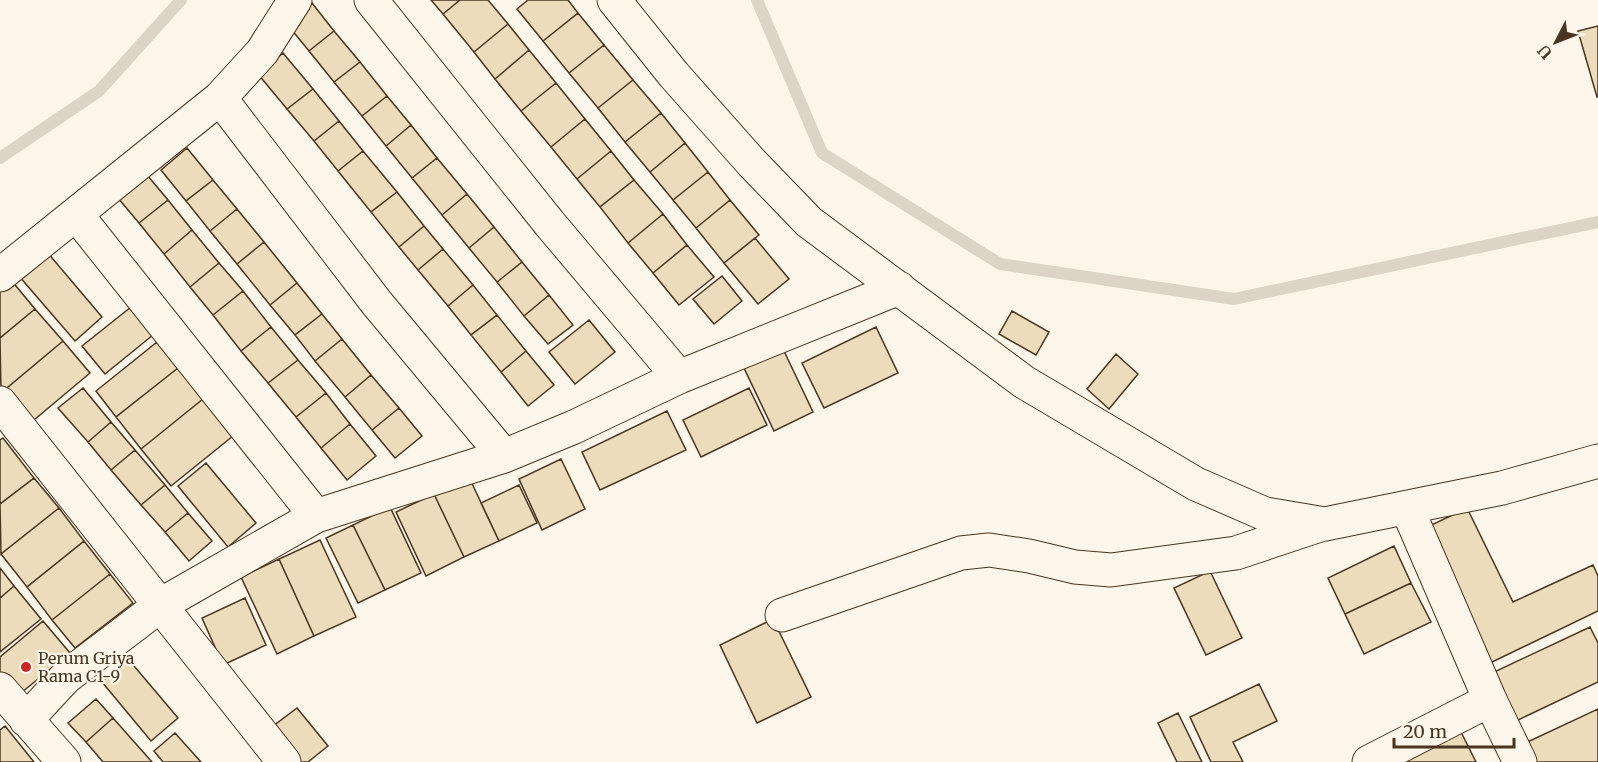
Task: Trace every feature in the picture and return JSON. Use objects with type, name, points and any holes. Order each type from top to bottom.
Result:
[{"type":"street","points":[[0,275],[220,98],[262,52],[295,0]]},
{"type":"street","points":[[371,0],[550,224],[679,376]]},
{"type":"street","points":[[614,0],[713,119],[809,222],[1024,382],[1176,472],[1265,514],[1325,524]]},
{"type":"street","points":[[220,98],[376,302],[504,456]]},
{"type":"street","points":[[76,214],[316,516]]},
{"type":"street","points":[[26,720],[66,677],[162,604],[316,516],[504,456],[574,427],[679,376],[899,288]]},
{"type":"street","points":[[0,403],[162,604],[284,762]]},
{"type":"street","points":[[782,615],[961,553],[989,550],[1029,556],[1075,567],[1111,570],[1236,553],[1325,524],[1502,488],[1598,461]]},
{"type":"street","points":[[1407,508],[1490,700],[1521,762]]},
{"type":"street","points":[[0,689],[64,762]]},
{"type":"street","points":[[1369,762],[1490,700]]},
{"type":"building","points":[[431,0],[460,0],[443,14]]},
{"type":"building","points":[[460,0],[488,0],[508,24],[474,52],[443,14]]},
{"type":"building","points":[[528,0],[568,0],[578,13],[543,41],[517,9]]},
{"type":"building","points":[[312,3],[334,31],[309,51],[287,24]]},
{"type":"building","points":[[578,13],[604,45],[569,73],[543,41]]},
{"type":"building","points":[[508,24],[529,50],[495,79],[474,52]]},
{"type":"building","points":[[1598,26],[1598,97],[1597,97],[1578,31]]},
{"type":"building","points":[[334,31],[360,62],[334,82],[309,51]]},
{"type":"building","points":[[604,45],[633,80],[598,108],[569,73]]},
{"type":"building","points":[[529,50],[556,83],[521,111],[495,79]]},
{"type":"building","points":[[283,53],[313,89],[287,109],[258,74]]},
{"type":"building","points":[[360,62],[387,96],[362,116],[334,82]]},
{"type":"building","points":[[633,80],[661,113],[625,142],[598,108]]},
{"type":"building","points":[[556,83],[585,119],[551,147],[521,111]]},
{"type":"building","points":[[313,89],[339,121],[314,141],[287,109]]},
{"type":"building","points":[[387,96],[411,125],[386,146],[362,116]]},
{"type":"building","points":[[661,113],[685,143],[650,172],[625,142]]},
{"type":"building","points":[[585,119],[611,151],[577,179],[551,147]]},
{"type":"building","points":[[339,121],[363,151],[338,171],[314,141]]},
{"type":"building","points":[[411,125],[437,158],[412,178],[386,146]]},
{"type":"building","points":[[685,143],[708,172],[673,200],[650,172]]},
{"type":"building","points":[[187,148],[213,180],[186,201],[161,170]]},
{"type":"building","points":[[363,151],[397,192],[371,212],[338,171]]},
{"type":"building","points":[[611,151],[634,180],[600,207],[577,179]]},
{"type":"building","points":[[437,158],[467,194],[442,215],[412,178]]},
{"type":"building","points":[[142,169],[168,200],[139,223],[113,192]]},
{"type":"building","points":[[708,172],[730,200],[696,228],[673,200]]},
{"type":"building","points":[[213,180],[237,209],[210,231],[186,201]]},
{"type":"building","points":[[634,180],[663,214],[628,243],[600,207]]},
{"type":"building","points":[[397,192],[424,226],[399,247],[371,212]]},
{"type":"building","points":[[467,194],[494,227],[469,248],[442,215]]},
{"type":"building","points":[[168,200],[192,230],[164,254],[139,223]]},
{"type":"building","points":[[730,200],[759,235],[724,263],[696,228]]},
{"type":"building","points":[[237,209],[264,242],[237,264],[210,231]]},
{"type":"building","points":[[663,214],[687,245],[653,273],[628,243]]},
{"type":"building","points":[[424,226],[443,249],[418,270],[399,247]]},
{"type":"building","points":[[494,227],[522,262],[497,282],[469,248]]},
{"type":"building","points":[[192,230],[219,263],[190,287],[164,254]]},
{"type":"building","points":[[755,238],[789,279],[758,304],[724,263]]},
{"type":"building","points":[[264,242],[297,283],[270,305],[237,264]]},
{"type":"building","points":[[687,245],[714,277],[679,305],[653,273]]},
{"type":"building","points":[[443,249],[473,285],[448,306],[418,270]]},
{"type":"building","points":[[47,252],[102,317],[75,341],[19,276]]},
{"type":"building","points":[[522,262],[549,295],[524,316],[497,282]]},
{"type":"building","points":[[219,263],[243,291],[213,315],[190,287]]},
{"type":"building","points":[[722,276],[742,301],[714,324],[693,299]]},
{"type":"building","points":[[11,280],[35,309],[0,338],[0,289]]},
{"type":"building","points":[[297,283],[322,314],[295,335],[270,305]]},
{"type":"building","points":[[473,285],[497,315],[471,335],[448,306]]},
{"type":"building","points":[[243,291],[271,327],[241,351],[213,315]]},
{"type":"building","points":[[549,295],[573,325],[548,344],[524,316]]},
{"type":"building","points":[[131,307],[153,335],[105,374],[82,346]]},
{"type":"building","points":[[35,309],[63,341],[1,393],[0,338]]},
{"type":"building","points":[[1012,311],[1049,332],[1036,355],[999,334]]},
{"type":"building","points":[[322,314],[342,339],[315,361],[295,335]]},
{"type":"building","points":[[497,315],[526,351],[501,372],[471,335]]},
{"type":"building","points":[[589,320],[615,352],[575,384],[549,352]]},
{"type":"building","points":[[271,327],[298,360],[268,383],[241,351]]},
{"type":"building","points":[[876,327],[898,373],[824,408],[802,363]]},
{"type":"building","points":[[342,339],[371,375],[345,397],[315,361]]},
{"type":"building","points":[[63,341],[90,373],[28,425],[1,393]]},
{"type":"building","points":[[157,342],[178,368],[116,417],[96,391]]},
{"type":"building","points":[[783,349],[813,412],[774,431],[744,368]]},
{"type":"building","points":[[526,351],[554,385],[528,406],[501,372]]},
{"type":"building","points":[[1116,354],[1138,374],[1109,409],[1087,389]]},
{"type":"building","points":[[298,360],[326,393],[296,417],[268,383]]},
{"type":"building","points":[[178,368],[203,399],[141,449],[116,417]]},
{"type":"building","points":[[371,375],[399,408],[372,430],[345,397]]},
{"type":"building","points":[[83,388],[111,422],[88,442],[58,408]]},
{"type":"building","points":[[749,388],[767,425],[701,457],[683,420]]},
{"type":"building","points":[[326,393],[350,424],[321,448],[296,417]]},
{"type":"building","points":[[203,399],[233,436],[171,486],[141,449]]},
{"type":"building","points":[[399,408],[422,436],[395,458],[372,430]]},
{"type":"building","points":[[667,411],[686,450],[600,490],[582,452]]},
{"type":"building","points":[[111,422],[135,450],[111,470],[88,442]]},
{"type":"building","points":[[350,424],[376,456],[347,480],[321,448]]},
{"type":"building","points":[[3,438],[34,478],[0,504],[0,440]]},
{"type":"building","points":[[135,450],[165,485],[141,505],[111,470]]},
{"type":"building","points":[[561,459],[585,509],[542,530],[519,479]]},
{"type":"building","points":[[206,463],[256,523],[228,547],[178,486]]},
{"type":"building","points":[[469,477],[499,541],[464,557],[434,494]]},
{"type":"building","points":[[34,478],[59,508],[1,554],[0,504]]},
{"type":"building","points":[[165,485],[188,513],[165,532],[141,505]]},
{"type":"building","points":[[519,485],[537,523],[499,541],[481,503]]},
{"type":"building","points":[[434,494],[464,557],[426,576],[396,512]]},
{"type":"building","points":[[390,507],[421,573],[385,590],[353,525]]},
{"type":"building","points":[[59,508],[84,541],[27,587],[1,554]]},
{"type":"building","points":[[1467,508],[1513,602],[1593,565],[1598,576],[1598,611],[1488,664],[1423,529]]},
{"type":"building","points":[[188,513],[212,541],[189,561],[165,532]]},
{"type":"building","points":[[353,525],[385,590],[358,603],[326,538]]},
{"type":"building","points":[[320,540],[356,617],[314,636],[279,559]]},
{"type":"building","points":[[84,541],[110,574],[52,620],[27,587]]},
{"type":"building","points":[[1394,546],[1411,583],[1345,614],[1328,578]]},
{"type":"building","points":[[279,559],[314,636],[277,654],[241,577]]},
{"type":"building","points":[[0,568],[14,586],[0,598]]},
{"type":"building","points":[[1210,571],[1242,638],[1206,655],[1174,588]]},
{"type":"building","points":[[110,574],[133,603],[75,648],[52,620]]},
{"type":"building","points":[[1411,583],[1431,622],[1364,654],[1345,614]]},
{"type":"building","points":[[14,586],[41,619],[0,652],[0,598]]},
{"type":"building","points":[[245,598],[266,645],[223,665],[202,618]]},
{"type":"building","points":[[773,619],[811,697],[757,723],[720,645]]},
{"type":"building","name":"Perum Griya Rama C1-9","points":[[43,621],[70,653],[16,697],[0,677],[0,657]]},
{"type":"building","points":[[1590,627],[1598,643],[1598,682],[1516,721],[1492,673]]},
{"type":"building","points":[[129,660],[178,718],[151,741],[102,682]]},
{"type":"building","points":[[1259,684],[1277,721],[1233,742],[1243,762],[1211,762],[1190,717]]},
{"type":"building","points":[[96,699],[113,718],[86,742],[68,723]]},
{"type":"building","points":[[297,708],[328,746],[308,762],[294,762],[268,730]]},
{"type":"building","points":[[1598,709],[1598,762],[1529,762],[1521,745]]},
{"type":"building","points":[[1178,713],[1202,762],[1177,762],[1158,723]]},
{"type":"building","points":[[113,718],[152,762],[103,762],[86,742]]},
{"type":"building","points":[[5,726],[34,762],[0,762],[0,730]]},
{"type":"building","points":[[1460,730],[1476,762],[1404,762]]},
{"type":"building","points":[[175,733],[201,762],[163,762],[154,751]]},
{"type":"waterway","points":[[0,158],[99,91],[181,0]]},
{"type":"waterway","points":[[757,0],[822,153],[1000,264],[1234,299],[1598,222]]},
{"type":"place","name":"Perum Griya Rama C1-9","points":[[26,667]]}]
